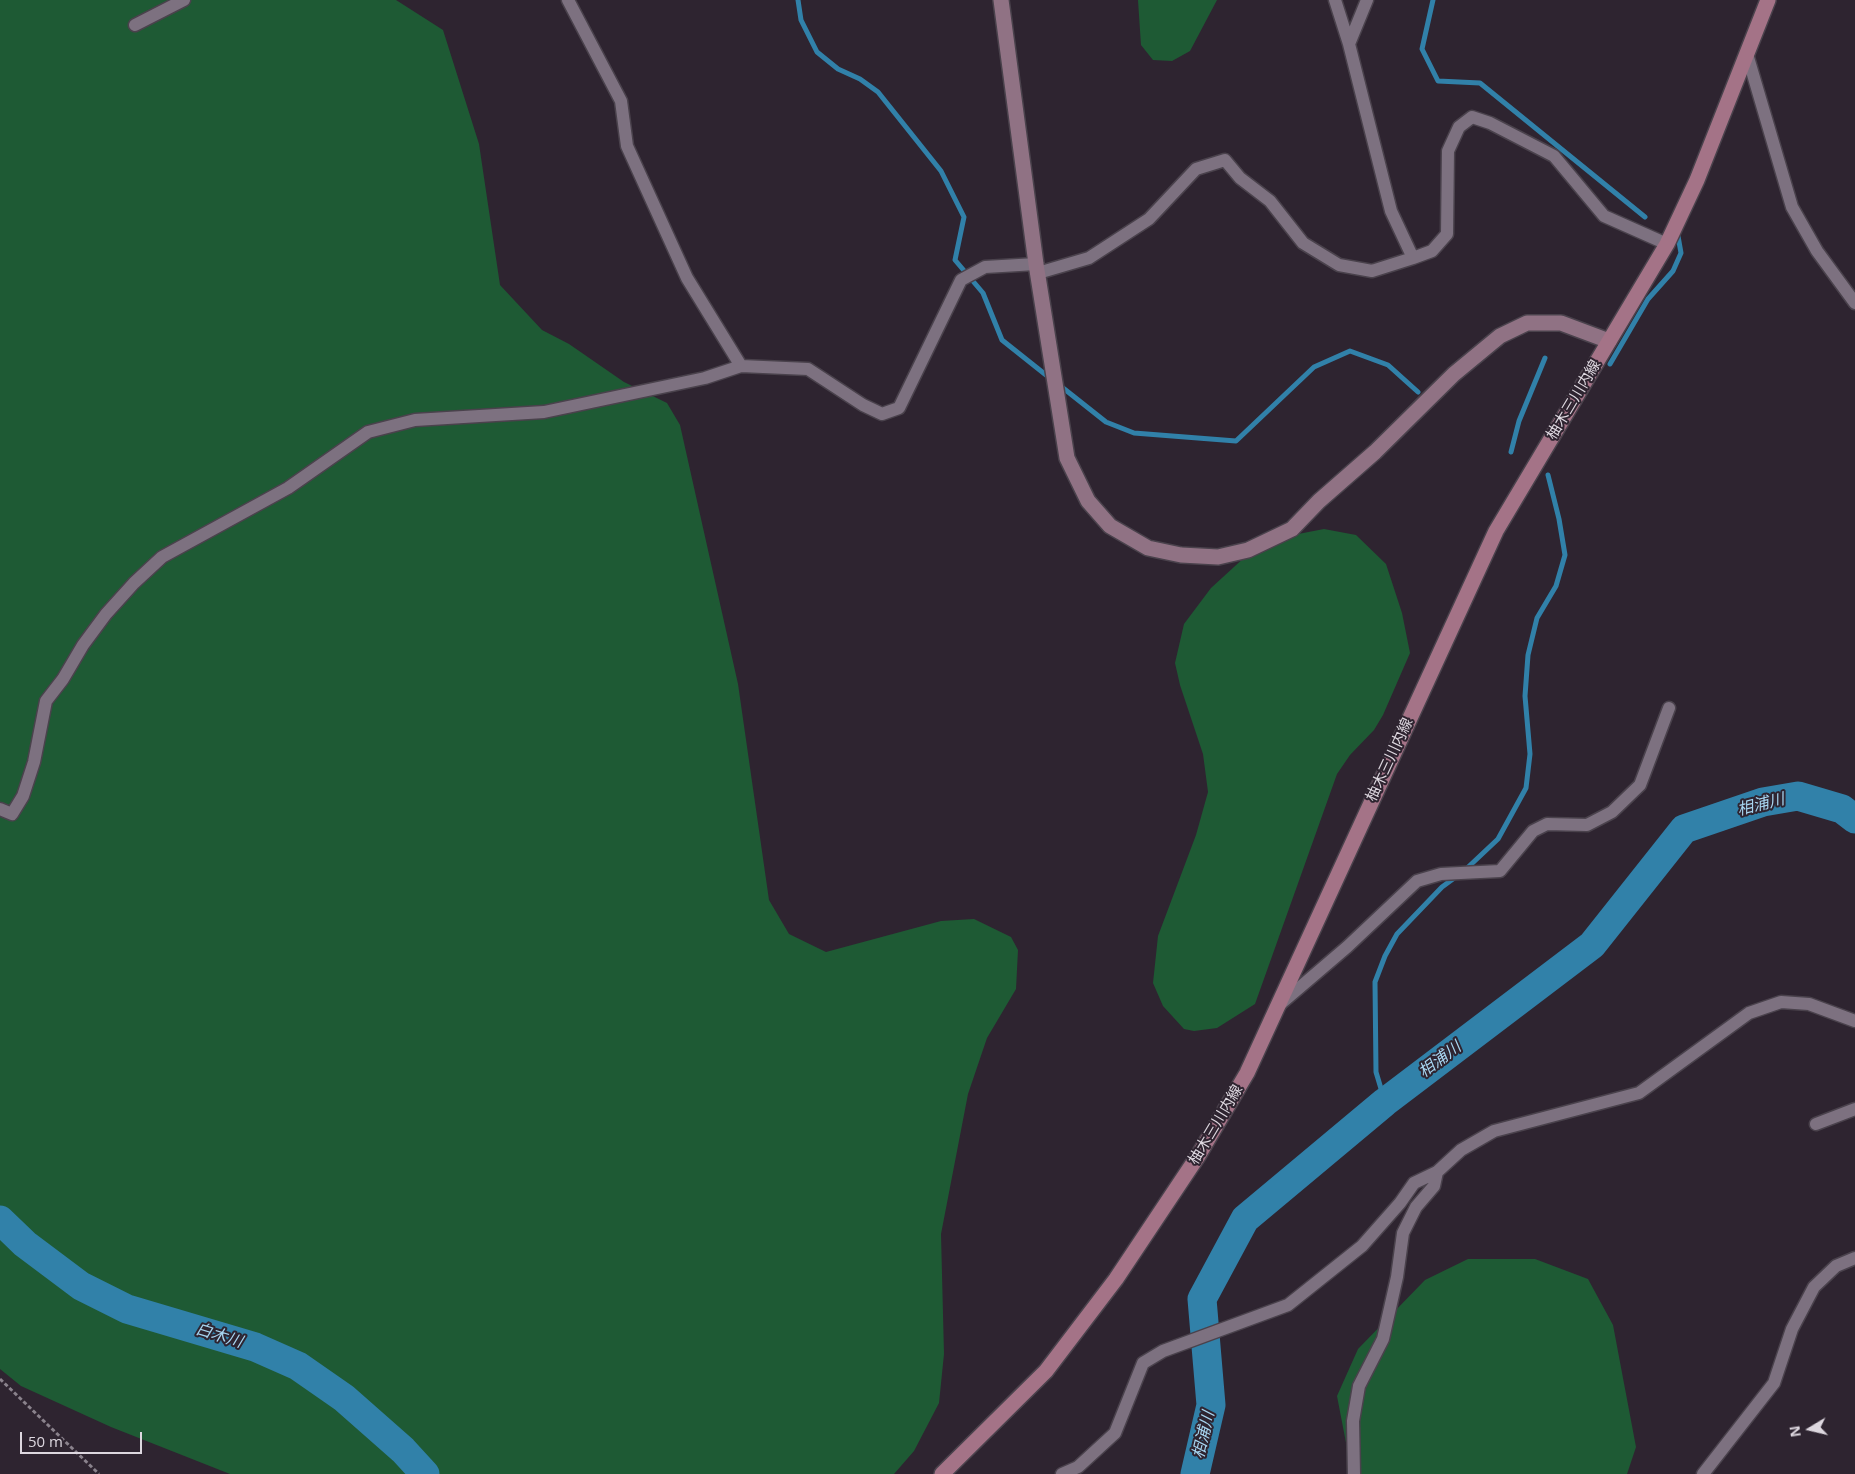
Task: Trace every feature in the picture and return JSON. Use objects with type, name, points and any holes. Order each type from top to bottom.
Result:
[{"type":"main road","name":"柚木三川内線","points":[[942,1474],[1046,1371],[1116,1279],[1198,1156],[1242,1082],[1496,531],[1667,244],[1697,180],[1768,0]]},
{"type":"street","points":[[135,25],[184,0]]},
{"type":"street","points":[[568,0],[621,101],[627,146],[687,278],[741,366]]},
{"type":"street","points":[[1001,0],[1037,268],[1067,458],[1088,501],[1110,526],[1148,548],[1181,555],[1218,557],[1248,550],[1292,529],[1319,501],[1375,452],[1454,374],[1500,336],[1527,322],[1561,323],[1609,341]]},
{"type":"street","points":[[1334,0],[1349,44],[1391,211],[1413,258]]},
{"type":"street","points":[[1349,44],[1367,0]]},
{"type":"street","points":[[1747,54],[1792,206],[1817,250],[1855,304]]},
{"type":"street","points":[[0,809],[12,814],[23,796],[34,762],[46,701],[63,680],[83,645],[106,614],[134,583],[162,557],[288,488],[368,432],[415,420],[544,412],[705,378],[741,366],[808,369],[863,405],[882,414],[898,408],[961,280],[985,267],[1037,268],[1089,258],[1150,219],[1196,169],[1225,160],[1240,178],[1270,201],[1303,243],[1339,265],[1372,271],[1432,251],[1447,234],[1448,151],[1459,127],[1472,117],[1490,123],[1554,156],[1604,216],[1667,244]]},
{"type":"street","points":[[1278,1006],[1347,947],[1417,880],[1441,874],[1500,871],[1533,831],[1547,824],[1587,826],[1612,812],[1640,785],[1669,708]]},
{"type":"street","points":[[1062,1474],[1078,1467],[1115,1433],[1142,1363],[1163,1351],[1288,1304],[1362,1246],[1400,1203],[1414,1183],[1437,1172],[1460,1150],[1494,1131],[1639,1093],[1749,1013],[1781,1002],[1809,1004],[1855,1021]]},
{"type":"street","points":[[1816,1124],[1855,1109]]},
{"type":"street","points":[[1354,1474],[1353,1421],[1359,1386],[1383,1339],[1397,1277],[1403,1233],[1416,1207],[1434,1186],[1437,1172]]},
{"type":"street","points":[[1703,1474],[1774,1383],[1792,1330],[1814,1287],[1836,1266],[1855,1258]]},
{"type":"path","points":[[0,1379],[98,1474]]},
{"type":"green space","points":[[0,0],[396,0],[443,30],[479,144],[500,285],[542,330],[569,344],[624,382],[667,403],[680,425],[738,684],[769,900],[789,934],[826,952],[941,921],[974,919],[1011,937],[1018,950],[1016,989],[987,1038],[968,1094],[941,1234],[944,1354],[939,1403],[914,1451],[894,1474],[230,1474],[111,1427],[21,1386],[0,1369]]},
{"type":"green space","points":[[1138,0],[1217,0],[1190,51],[1172,61],[1153,60],[1141,45]]},
{"type":"green space","points":[[1324,529],[1356,535],[1386,564],[1402,613],[1410,653],[1383,715],[1374,730],[1350,755],[1337,774],[1255,1004],[1217,1028],[1194,1031],[1184,1029],[1163,1006],[1153,983],[1158,936],[1196,835],[1208,792],[1203,754],[1180,685],[1175,663],[1184,624],[1211,588],[1246,556],[1293,535]]},
{"type":"green space","points":[[1468,1259],[1535,1259],[1588,1279],[1613,1325],[1636,1447],[1627,1474],[1352,1474],[1337,1396],[1358,1349],[1425,1280]]},
{"type":"waterway","points":[[798,0],[801,20],[817,52],[838,69],[860,79],[878,92],[941,171],[964,217],[955,260],[983,293],[1002,340],[1051,379]]},
{"type":"waterway","points":[[1433,0],[1422,49],[1438,81],[1480,83],[1645,217]]},
{"type":"waterway","points":[[1610,364],[1648,299],[1673,271],[1681,253],[1678,236]]},
{"type":"waterway","points":[[1058,384],[1106,422],[1134,433],[1236,441],[1314,367],[1350,351],[1388,365],[1418,392]]},
{"type":"waterway","points":[[1511,452],[1519,421],[1545,358]]},
{"type":"waterway","points":[[1464,871],[1498,839],[1526,788],[1530,754],[1525,696],[1528,655],[1537,618],[1556,586],[1565,555],[1559,519],[1548,475]]},
{"type":"waterway","name":"相浦川","points":[[1195,1474],[1211,1405],[1202,1299],[1245,1219],[1385,1102],[1592,945],[1684,829],[1763,802],[1798,796],[1842,809],[1855,819]]},
{"type":"waterway","points":[[1385,1102],[1376,1072],[1375,982],[1385,956],[1397,934],[1442,887],[1457,876]]},
{"type":"waterway","name":"白木川","points":[[0,1220],[25,1244],[81,1286],[127,1309],[255,1347],[298,1366],[344,1398],[403,1450],[425,1474]]}]
